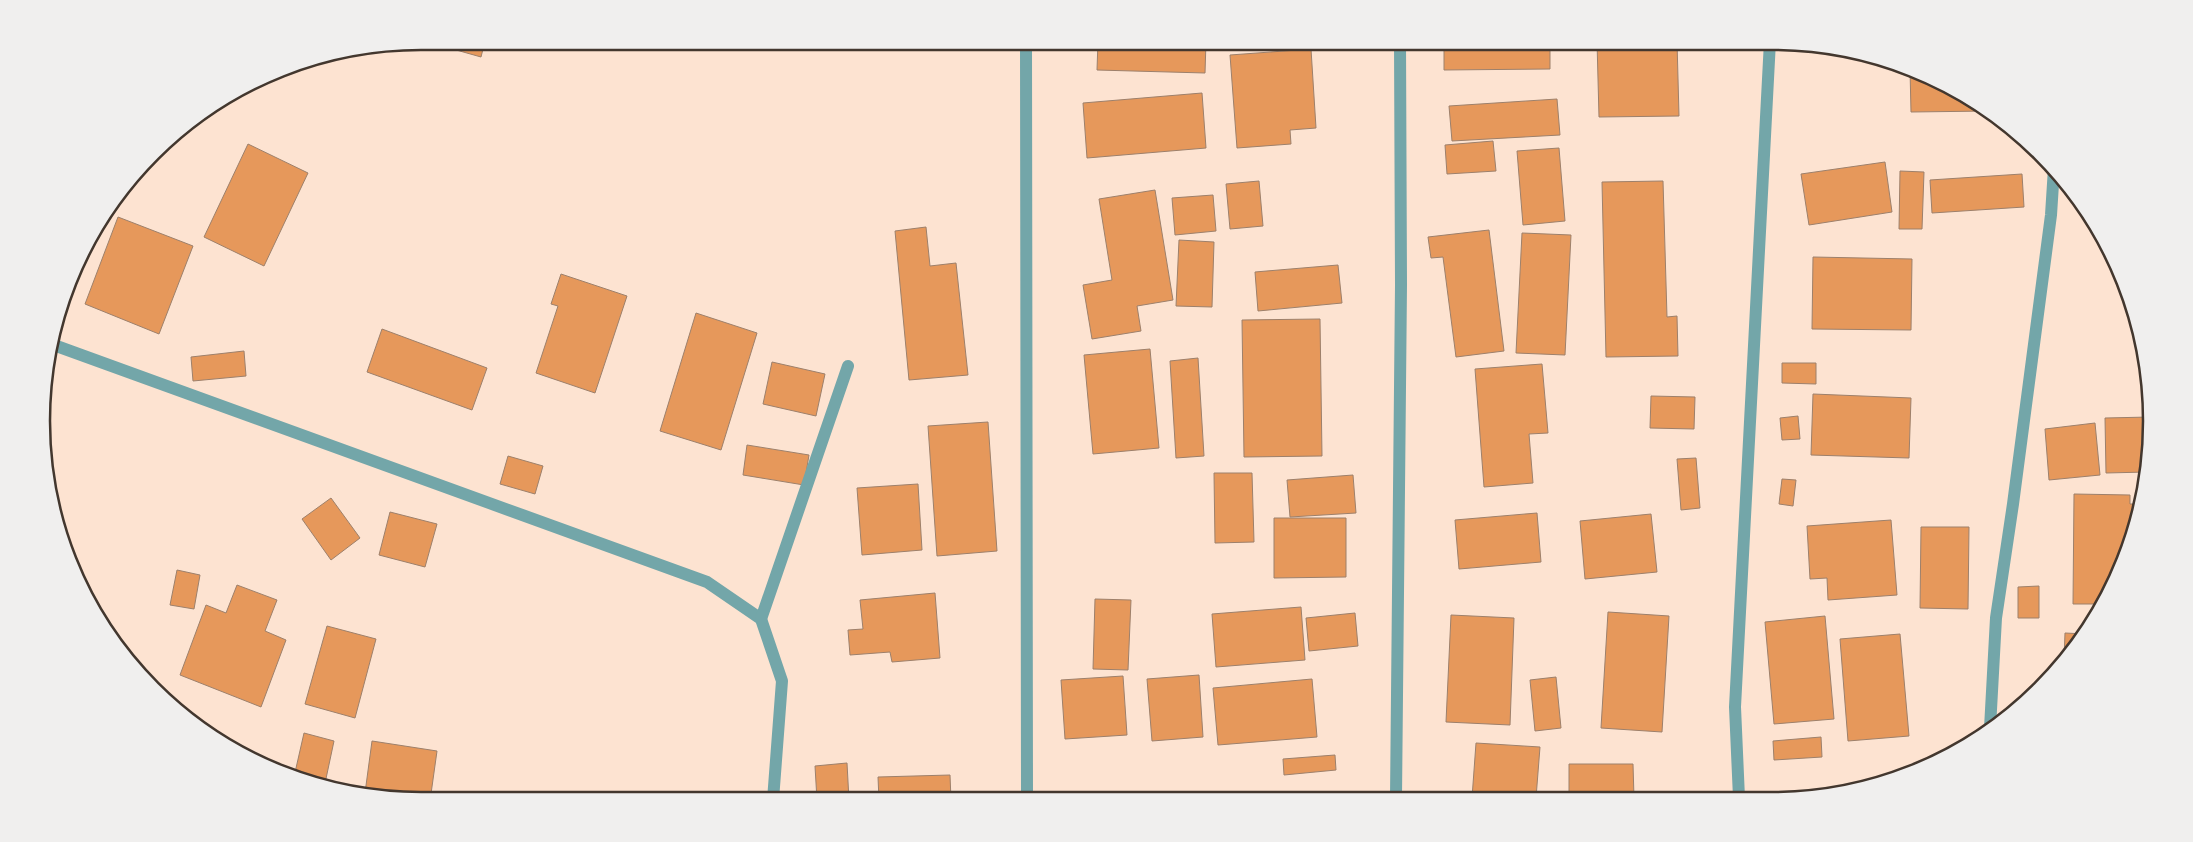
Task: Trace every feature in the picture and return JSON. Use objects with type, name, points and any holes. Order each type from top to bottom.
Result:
[{"type":"street","points":[[1026,50],[1028,792]]},
{"type":"street","points":[[1396,792],[1402,285],[1400,50]]},
{"type":"street","points":[[1739,792],[1735,707],[1770,50]]},
{"type":"street","points":[[1990,720],[1996,618],[2050,224],[2053,179]]},
{"type":"street","points":[[58,346],[707,582],[761,619],[782,681],[774,792]]},
{"type":"street","points":[[761,619],[848,366]]},
{"type":"building","points":[[456,50],[483,50],[481,57]]},
{"type":"building","points":[[1098,50],[1206,50],[1205,73],[1097,70]]},
{"type":"building","points":[[1311,50],[1316,128],[1290,130],[1291,144],[1237,148],[1230,55]]},
{"type":"building","points":[[1444,50],[1550,50],[1550,69],[1444,70]]},
{"type":"building","points":[[1597,50],[1677,50],[1679,116],[1599,117]]},
{"type":"building","points":[[1910,77],[1936,88],[1975,111],[1911,112]]},
{"type":"building","points":[[1202,93],[1206,148],[1087,158],[1083,103]]},
{"type":"building","points":[[1557,99],[1560,135],[1452,141],[1449,106]]},
{"type":"building","points":[[1493,141],[1496,171],[1447,174],[1445,145]]},
{"type":"building","points":[[248,144],[308,173],[264,266],[204,237]]},
{"type":"building","points":[[1559,148],[1565,221],[1523,225],[1517,151]]},
{"type":"building","points":[[1885,162],[1892,212],[1809,225],[1801,174]]},
{"type":"building","points":[[1900,171],[1924,172],[1922,229],[1899,229]]},
{"type":"building","points":[[2022,174],[2024,207],[1932,213],[1930,180]]},
{"type":"building","points":[[1259,181],[1263,226],[1230,229],[1226,184]]},
{"type":"building","points":[[1663,181],[1667,317],[1677,316],[1678,356],[1606,357],[1602,182]]},
{"type":"building","points":[[1155,190],[1173,300],[1137,306],[1141,331],[1092,339],[1083,285],[1112,280],[1099,199]]},
{"type":"building","points":[[1213,195],[1216,231],[1175,235],[1172,198]]},
{"type":"building","points":[[118,217],[193,246],[159,334],[85,304]]},
{"type":"building","points":[[926,227],[930,266],[956,263],[968,375],[909,380],[895,231]]},
{"type":"building","points":[[1489,230],[1504,351],[1456,357],[1443,257],[1431,258],[1428,237]]},
{"type":"building","points":[[1522,233],[1571,235],[1565,355],[1516,353]]},
{"type":"building","points":[[1179,240],[1214,242],[1212,307],[1176,306]]},
{"type":"building","points":[[1813,257],[1912,259],[1911,330],[1812,329]]},
{"type":"building","points":[[1338,265],[1342,303],[1258,311],[1255,272]]},
{"type":"building","points":[[561,274],[627,296],[595,393],[536,373],[558,306],[551,304]]},
{"type":"building","points":[[696,313],[757,333],[721,450],[660,431]]},
{"type":"building","points":[[1320,319],[1322,456],[1244,457],[1242,320]]},
{"type":"building","points":[[382,329],[487,368],[472,410],[367,372]]},
{"type":"building","points":[[1150,349],[1159,448],[1093,454],[1084,355]]},
{"type":"building","points":[[244,351],[246,376],[193,381],[191,357]]},
{"type":"building","points":[[1198,358],[1204,456],[1176,458],[1170,361]]},
{"type":"building","points":[[772,362],[825,374],[816,416],[763,404]]},
{"type":"building","points":[[1782,363],[1816,363],[1816,384],[1782,383]]},
{"type":"building","points":[[1542,364],[1548,433],[1529,434],[1533,483],[1484,487],[1475,369]]},
{"type":"building","points":[[1813,394],[1911,398],[1909,458],[1811,455]]},
{"type":"building","points":[[1651,396],[1695,397],[1694,429],[1650,428]]},
{"type":"building","points":[[1798,416],[1800,439],[1782,440],[1780,418]]},
{"type":"building","points":[[2143,417],[2139,472],[2106,473],[2105,418]]},
{"type":"building","points":[[988,422],[997,551],[937,556],[928,426]]},
{"type":"building","points":[[2095,423],[2100,475],[2049,480],[2045,429]]},
{"type":"building","points":[[747,445],[809,455],[804,485],[743,475]]},
{"type":"building","points":[[508,456],[543,466],[535,494],[500,484]]},
{"type":"building","points":[[1696,458],[1700,508],[1681,510],[1677,459]]},
{"type":"building","points":[[1214,473],[1252,473],[1254,542],[1215,543]]},
{"type":"building","points":[[1353,475],[1356,513],[1290,517],[1287,480]]},
{"type":"building","points":[[1782,479],[1796,480],[1793,506],[1779,504]]},
{"type":"building","points":[[918,484],[922,550],[862,555],[857,488]]},
{"type":"building","points":[[2074,494],[2130,495],[2130,504],[2133,504],[2130,517],[2115,563],[2105,585],[2094,604],[2073,604]]},
{"type":"building","points":[[331,498],[360,538],[331,560],[302,519]]},
{"type":"building","points":[[390,512],[437,524],[425,567],[379,555]]},
{"type":"building","points":[[1537,513],[1541,562],[1459,569],[1455,520]]},
{"type":"building","points":[[1651,514],[1657,572],[1585,579],[1580,521]]},
{"type":"building","points":[[1274,518],[1346,518],[1346,577],[1274,578]]},
{"type":"building","points":[[1891,520],[1897,595],[1828,600],[1827,578],[1810,579],[1807,526]]},
{"type":"building","points":[[1921,527],[1969,527],[1968,609],[1920,608]]},
{"type":"building","points":[[177,570],[200,575],[194,609],[170,605]]},
{"type":"building","points":[[237,585],[277,600],[265,631],[286,640],[261,707],[180,675],[206,605],[226,613]]},
{"type":"building","points":[[2039,586],[2039,618],[2018,618],[2018,587]]},
{"type":"building","points":[[935,593],[940,658],[892,662],[890,652],[850,655],[848,630],[863,629],[860,600]]},
{"type":"building","points":[[1095,599],[1131,600],[1128,670],[1093,669]]},
{"type":"building","points":[[1301,607],[1305,660],[1216,667],[1212,614]]},
{"type":"building","points":[[1608,612],[1669,616],[1662,732],[1601,728]]},
{"type":"building","points":[[1355,613],[1358,646],[1309,651],[1306,618]]},
{"type":"building","points":[[1451,615],[1514,618],[1510,725],[1446,722]]},
{"type":"building","points":[[1825,616],[1834,719],[1774,724],[1765,622]]},
{"type":"building","points":[[327,626],[376,639],[355,718],[305,704]]},
{"type":"building","points":[[2065,633],[2075,633],[2066,647],[2064,649]]},
{"type":"building","points":[[1900,634],[1909,736],[1848,741],[1840,639]]},
{"type":"building","points":[[1199,675],[1203,737],[1152,741],[1147,679]]},
{"type":"building","points":[[1123,676],[1127,735],[1065,739],[1061,680]]},
{"type":"building","points":[[1556,677],[1561,728],[1535,731],[1530,680]]},
{"type":"building","points":[[1312,679],[1317,737],[1218,745],[1213,688]]},
{"type":"building","points":[[304,733],[334,741],[326,779],[296,770]]},
{"type":"building","points":[[1821,737],[1822,757],[1774,760],[1773,741]]},
{"type":"building","points":[[372,741],[437,751],[431,792],[366,788]]},
{"type":"building","points":[[1476,743],[1540,747],[1536,792],[1472,792]]},
{"type":"building","points":[[1335,755],[1336,770],[1284,775],[1283,759]]},
{"type":"building","points":[[847,763],[849,792],[817,792],[815,766]]},
{"type":"building","points":[[1569,764],[1633,764],[1634,792],[1569,792]]},
{"type":"building","points":[[950,775],[951,792],[879,792],[878,777]]}]
